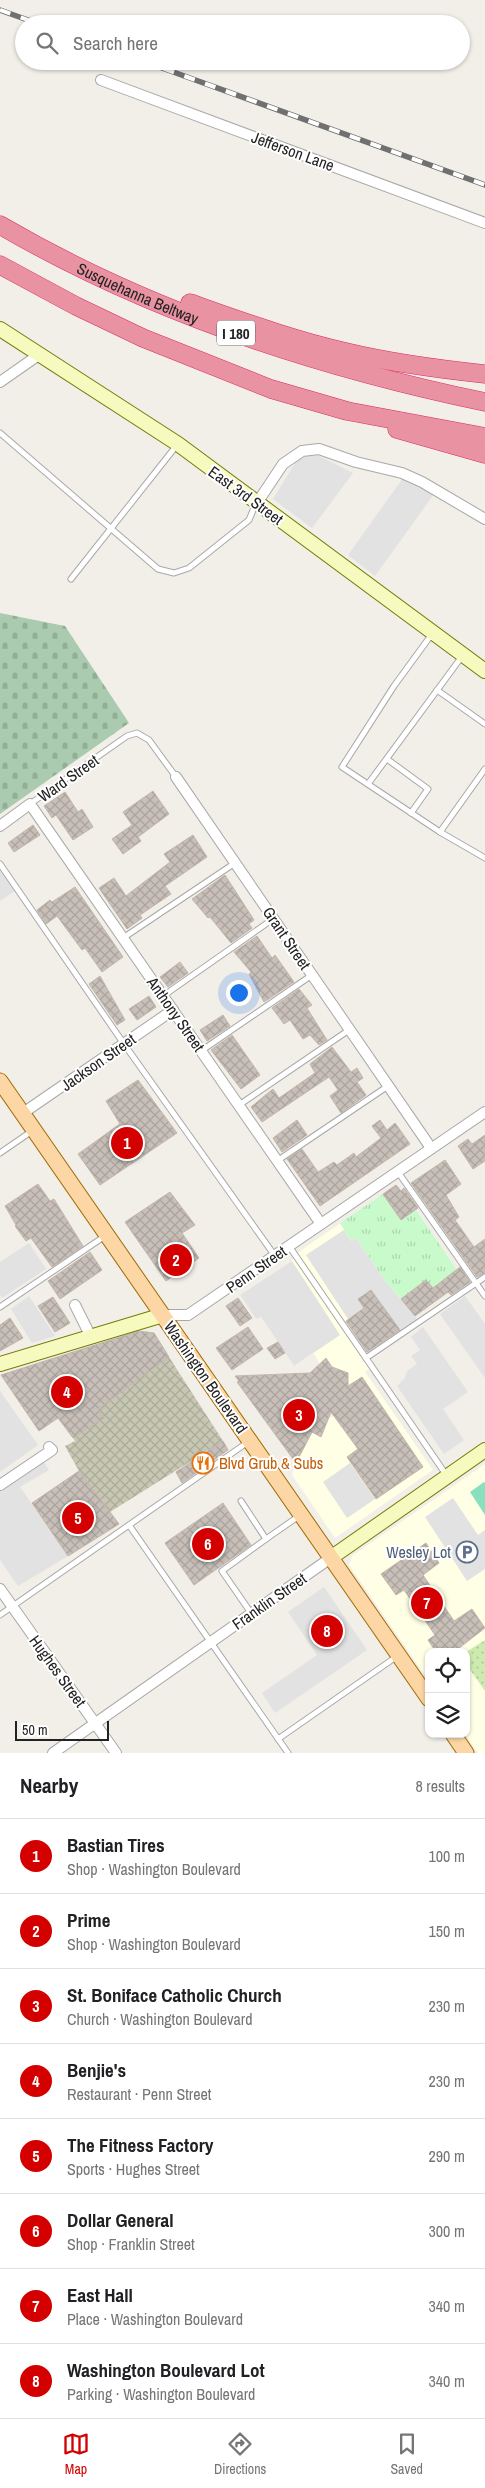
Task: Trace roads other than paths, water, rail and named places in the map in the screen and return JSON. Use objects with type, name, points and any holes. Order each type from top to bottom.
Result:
[{"type":"highway","name":"Susquehanna Beltway","points":[[0,225],[58,256],[167,306],[278,348],[370,376],[485,402]]},
{"type":"highway","points":[[58,256],[268,330],[346,352],[395,362],[485,374]]},
{"type":"highway","name":"I 180","points":[[0,265],[76,306],[184,355],[271,388],[347,411],[485,437]]},
{"type":"highway","points":[[347,411],[409,434],[485,454]]},
{"type":"main road","name":"East 3rd Street","points":[[0,329],[178,444],[485,670]]},
{"type":"main road","name":"Washington Boulevard","points":[[0,1081],[425,1693]]},
{"type":"main road","name":"Penn Street","points":[[0,1364],[90,1335],[163,1315]]},
{"type":"main road","name":"Franklin Street","points":[[332,1557],[485,1450]]},
{"type":"main road","points":[[456,1738],[466,1753]]},
{"type":"street","name":"Jefferson Lane","points":[[102,80],[485,223]]},
{"type":"street","points":[[0,382],[40,354]]},
{"type":"street","points":[[257,503],[283,464],[302,452],[314,449],[402,473],[455,499],[485,519]]},
{"type":"street","name":"Grant Street","points":[[176,776],[431,1148]]},
{"type":"street","name":"Ward Street","points":[[0,826],[30,804]]},
{"type":"street","name":"Anthony Street","points":[[30,804],[320,1224]]},
{"type":"street","name":"Jackson Street","points":[[23,1114],[173,1010]]},
{"type":"street","name":"Penn Street","points":[[163,1315],[188,1315],[485,1112]]},
{"type":"street","points":[[75,1305],[90,1335]]},
{"type":"street","points":[[0,1481],[49,1447],[52,1450],[0,1485]]},
{"type":"street","name":"Franklin Street","points":[[53,1753],[332,1557]]},
{"type":"street","name":"Hughes Street","points":[[0,1589],[116,1753]]},
{"type":"lane","points":[[0,433],[158,569],[174,573],[189,568],[249,520],[257,503]]},
{"type":"lane","points":[[71,579],[178,444]]},
{"type":"lane","points":[[433,633],[394,686],[342,768],[440,832],[485,858]]},
{"type":"lane","points":[[368,784],[463,655]]},
{"type":"lane","points":[[437,690],[485,724]]},
{"type":"lane","name":"Grant Street","points":[[138,733],[149,740],[176,776]]},
{"type":"lane","name":"Ward Street","points":[[30,804],[127,736],[138,733]]},
{"type":"lane","points":[[387,759],[428,789],[412,813]]},
{"type":"lane","points":[[440,832],[485,769]]},
{"type":"lane","points":[[123,938],[235,863]]},
{"type":"lane","points":[[0,864],[124,1044],[275,1256]]},
{"type":"lane","points":[[163,996],[273,919]]},
{"type":"lane","points":[[201,1051],[312,974]]},
{"type":"lane","points":[[239,1106],[350,1030]]},
{"type":"lane","points":[[277,1161],[389,1086]]},
{"type":"lane","points":[[0,1153],[34,1130]]},
{"type":"lane","points":[[398,1171],[485,1296]]},
{"type":"lane","points":[[0,1307],[107,1234]]},
{"type":"lane","points":[[289,1246],[447,1476]]},
{"type":"lane","points":[[366,1358],[485,1277]]},
{"type":"lane","points":[[0,1615],[250,1441]]},
{"type":"lane","points":[[241,1501],[266,1539]]},
{"type":"lane","points":[[251,1614],[222,1571],[302,1514]]},
{"type":"lane","points":[[129,1525],[288,1753]]},
{"type":"lane","points":[[278,1739],[399,1655]]},
{"type":"railway","points":[[0,10],[15,15]]},
{"type":"railway","points":[[168,70],[485,185]]},
{"type":"place","name":"Bastian Tires","points":[[127,1143]]},
{"type":"place","name":"Prime","points":[[176,1260]]},
{"type":"place","name":"Benjie's","points":[[67,1392]]},
{"type":"place","name":"St. Boniface Catholic Church","points":[[299,1415]]},
{"type":"place","name":"Blvd Grub & Subs","points":[[203,1463]]},
{"type":"place","name":"The Fitness Factory","points":[[78,1518]]},
{"type":"place","name":"Dollar General","points":[[208,1544]]},
{"type":"place","name":"Wesley Lot","points":[[467,1552]]},
{"type":"place","name":"East Hall","points":[[427,1603]]},
{"type":"place","name":"Washington Boulevard Lot","points":[[327,1631]]}]
